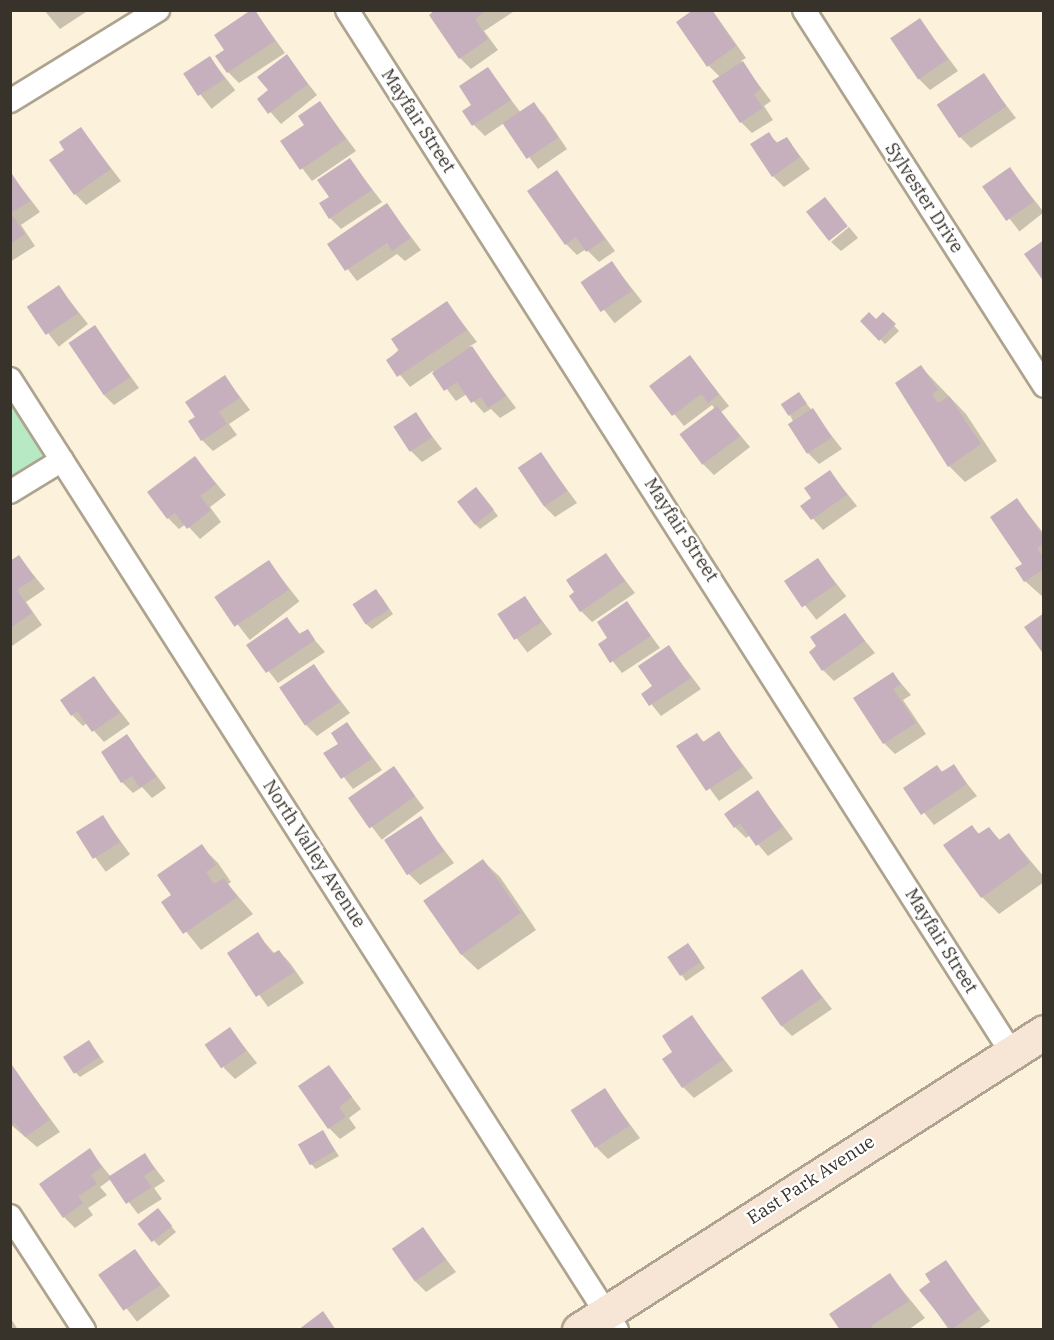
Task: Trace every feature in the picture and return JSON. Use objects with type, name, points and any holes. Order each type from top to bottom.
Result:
[{"type":"main road","name":"East Park Avenue","points":[[601,1324],[1044,1032]]},
{"type":"street","points":[[10,101],[158,10]]},
{"type":"street","name":"Mayfair Street","points":[[347,10],[1011,1052]]},
{"type":"street","name":"Sylvester Drive","points":[[804,10],[1044,386]]},
{"type":"street","name":"North Valley Avenue","points":[[10,379],[601,1324]]},
{"type":"street","points":[[10,492],[62,460]]},
{"type":"street","points":[[10,1216],[84,1329]]},
{"type":"green space","points":[[10,363],[66,450],[10,483]]},
{"type":"building","points":[[251,10],[255,10],[275,41],[227,73],[215,56],[224,50],[214,35]]},
{"type":"building","points":[[435,10],[487,10],[475,19],[488,39],[459,59],[429,15]]},
{"type":"building","points":[[693,10],[712,10],[736,46],[707,67],[676,22]]},
{"type":"building","points":[[920,18],[948,59],[918,80],[890,38]]},
{"type":"building","points":[[287,54],[308,84],[268,114],[257,99],[268,90],[257,77]]},
{"type":"building","points":[[210,56],[225,79],[198,96],[183,73]]},
{"type":"building","points":[[743,61],[761,89],[754,94],[763,108],[740,123],[712,81]]},
{"type":"building","points":[[488,67],[511,100],[472,126],[462,111],[471,105],[459,86]]},
{"type":"building","points":[[984,73],[1006,106],[959,138],[937,105]]},
{"type":"building","points":[[320,101],[346,139],[300,170],[280,141],[304,125],[298,116]]},
{"type":"building","points":[[534,102],[558,138],[527,159],[502,123]]},
{"type":"building","points":[[81,127],[111,169],[74,195],[49,160],[64,150],[59,142]]},
{"type":"building","points":[[769,132],[776,143],[787,137],[800,157],[772,177],[750,144]]},
{"type":"building","points":[[350,158],[372,190],[329,219],[319,203],[329,197],[317,180]]},
{"type":"building","points":[[1010,167],[1034,201],[1006,221],[982,187]]},
{"type":"building","points":[[557,170],[605,239],[586,252],[576,237],[565,245],[527,191]]},
{"type":"building","points":[[10,171],[30,201],[11,213],[25,234],[10,244]]},
{"type":"building","points":[[825,197],[848,226],[829,241],[806,212]]},
{"type":"building","points":[[387,203],[411,238],[392,251],[387,243],[345,271],[327,244]]},
{"type":"building","points":[[1044,240],[1044,282],[1024,254]]},
{"type":"building","points":[[612,261],[632,291],[601,312],[580,282]]},
{"type":"building","points":[[59,285],[78,313],[46,335],[27,307]]},
{"type":"building","points":[[447,301],[467,330],[397,377],[386,360],[399,351],[391,339]]},
{"type":"building","points":[[869,312],[876,319],[883,312],[896,324],[879,341],[860,321]]},
{"type":"building","points":[[95,325],[130,377],[104,395],[68,343]]},
{"type":"building","points":[[472,346],[506,396],[488,408],[481,397],[471,403],[457,382],[444,391],[432,373]]},
{"type":"building","points":[[690,355],[719,394],[708,403],[701,394],[672,416],[649,386]]},
{"type":"building","points":[[921,365],[938,390],[932,394],[938,403],[949,396],[981,444],[948,467],[895,383]]},
{"type":"building","points":[[225,375],[240,398],[219,412],[227,424],[201,441],[188,421],[195,417],[185,402]]},
{"type":"building","points":[[799,392],[807,404],[789,416],[781,404]]},
{"type":"building","points":[[717,406],[740,436],[702,465],[679,434]]},
{"type":"building","points":[[813,408],[832,437],[807,454],[788,424]]},
{"type":"building","points":[[416,412],[432,437],[410,452],[393,427]]},
{"type":"building","points":[[541,452],[567,491],[544,507],[518,468]]},
{"type":"building","points":[[195,456],[216,484],[200,496],[211,510],[187,529],[175,513],[167,519],[147,492]]},
{"type":"building","points":[[830,470],[847,495],[811,520],[800,506],[811,498],[804,488]]},
{"type":"building","points":[[476,487],[494,510],[475,525],[457,502]]},
{"type":"building","points":[[1017,498],[1044,537],[1044,543],[1037,548],[1044,559],[1044,569],[1024,582],[1015,568],[1022,564],[990,517]]},
{"type":"building","points":[[606,553],[625,581],[580,612],[569,596],[574,592],[566,580]]},
{"type":"building","points":[[19,555],[35,578],[17,590],[32,613],[10,628],[10,561]]},
{"type":"building","points":[[818,558],[836,585],[802,607],[784,581]]},
{"type":"building","points":[[269,560],[289,590],[234,627],[214,597]]},
{"type":"building","points":[[376,589],[389,609],[366,624],[353,604]]},
{"type":"building","points":[[525,596],[542,622],[514,640],[497,614]]},
{"type":"building","points":[[627,601],[651,636],[610,663],[598,644],[607,638],[597,622]]},
{"type":"building","points":[[845,613],[865,641],[822,671],[809,652],[816,646],[810,637]]},
{"type":"building","points":[[1044,613],[1044,651],[1042,652],[1024,627]]},
{"type":"building","points":[[287,617],[299,634],[308,629],[315,640],[266,673],[246,645]]},
{"type":"building","points":[[669,645],[691,678],[649,706],[641,694],[652,686],[638,666]]},
{"type":"building","points":[[314,664],[340,702],[305,726],[279,687]]},
{"type":"building","points":[[893,672],[901,684],[893,689],[916,723],[883,744],[853,698]]},
{"type":"building","points":[[94,676],[120,713],[92,732],[77,711],[71,716],[60,700]]},
{"type":"building","points":[[347,722],[372,759],[341,779],[323,753],[338,744],[331,733]]},
{"type":"building","points":[[719,731],[743,767],[706,791],[676,746],[697,733],[703,742]]},
{"type":"building","points":[[127,734],[156,777],[140,788],[132,776],[121,783],[101,752]]},
{"type":"building","points":[[954,764],[967,784],[921,815],[903,788],[937,765],[942,772]]},
{"type":"building","points":[[394,766],[415,796],[369,828],[348,798]]},
{"type":"building","points":[[758,790],[783,827],[756,846],[740,823],[734,828],[724,814]]},
{"type":"building","points":[[103,815],[120,842],[93,859],[76,832]]},
{"type":"building","points":[[421,816],[444,851],[407,875],[384,840]]},
{"type":"building","points":[[972,825],[978,834],[989,827],[999,840],[1009,833],[1030,863],[981,898],[943,845]]},
{"type":"building","points":[[202,844],[216,865],[206,872],[214,884],[224,878],[237,897],[183,934],[161,902],[171,895],[157,875]]},
{"type":"building","points":[[483,859],[521,913],[461,955],[423,901]]},
{"type":"building","points":[[258,932],[272,954],[279,950],[294,972],[256,997],[227,953]]},
{"type":"building","points":[[688,943],[701,962],[680,976],[667,957]]},
{"type":"building","points":[[802,969],[822,998],[781,1026],[761,998]]},
{"type":"building","points":[[692,1015],[723,1060],[682,1088],[662,1059],[672,1052],[662,1036]]},
{"type":"building","points":[[230,1027],[247,1051],[221,1069],[205,1045]]},
{"type":"building","points":[[89,1040],[100,1057],[74,1074],[63,1057]]},
{"type":"building","points":[[10,1062],[50,1120],[25,1137],[15,1123],[10,1126]]},
{"type":"building","points":[[329,1065],[352,1097],[339,1107],[346,1117],[328,1129],[298,1086]]},
{"type":"building","points":[[605,1088],[630,1126],[595,1148],[571,1110]]},
{"type":"building","points":[[323,1130],[335,1151],[310,1165],[298,1144]]},
{"type":"building","points":[[90,1148],[102,1167],[91,1175],[97,1184],[78,1196],[83,1203],[63,1218],[39,1184]]},
{"type":"building","points":[[145,1153],[155,1169],[144,1176],[152,1187],[126,1204],[108,1177]]},
{"type":"building","points":[[158,1208],[172,1226],[152,1242],[138,1224]]},
{"type":"building","points":[[423,1227],[446,1260],[415,1282],[392,1249]]},
{"type":"building","points":[[135,1249],[160,1285],[123,1311],[98,1275]]},
{"type":"building","points":[[946,1260],[980,1309],[951,1330],[919,1290],[930,1282],[925,1274]]},
{"type":"building","points":[[890,1273],[909,1301],[871,1326],[874,1330],[840,1330],[829,1314]]},
{"type":"building","points":[[323,1311],[336,1330],[298,1330]]}]
